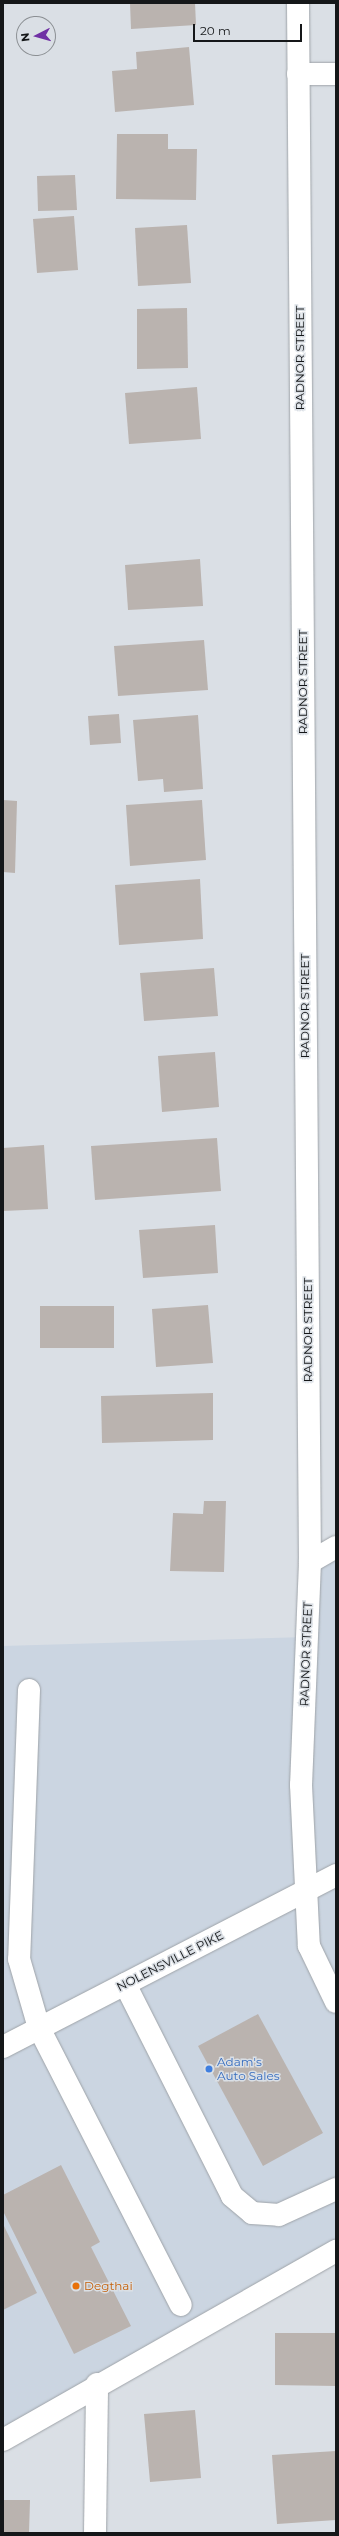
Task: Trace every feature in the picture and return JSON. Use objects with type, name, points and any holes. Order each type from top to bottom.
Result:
[{"type":"street","name":"RADNOR STREET","points":[[298,3],[310,1562],[301,1785],[309,1946],[336,2002]]},
{"type":"street","points":[[298,74],[336,74]]},
{"type":"street","points":[[310,1562],[336,1547]]},
{"type":"street","points":[[29,1690],[19,1959],[39,2028],[181,2305]]},
{"type":"street","name":"NOLENSVILLE PIKE","points":[[3,2047],[307,1891],[336,1874]]},
{"type":"street","points":[[125,1984],[232,2196],[252,2213],[279,2215],[336,2189]]},
{"type":"street","points":[[3,2440],[97,2384],[336,2251]]},
{"type":"street","points":[[95,2533],[97,2384]]},
{"type":"shaded area","points":[[336,1547],[336,2251],[3,2440],[3,1646],[306,1637],[310,1562]]},
{"type":"building","points":[[130,3],[195,3],[196,25],[131,29]]},
{"type":"building","points":[[189,47],[194,105],[115,112],[112,71],[137,69],[136,52]]},
{"type":"building","points":[[117,134],[168,134],[168,149],[197,149],[196,200],[116,199]]},
{"type":"building","points":[[75,175],[77,210],[38,211],[37,176]]},
{"type":"building","points":[[74,216],[78,270],[37,273],[33,219]]},
{"type":"building","points":[[187,225],[191,283],[138,286],[135,228]]},
{"type":"building","points":[[187,308],[188,368],[137,369],[137,309]]},
{"type":"building","points":[[197,387],[201,439],[129,444],[125,393]]},
{"type":"building","points":[[200,559],[203,606],[128,610],[125,565]]},
{"type":"building","points":[[204,640],[208,690],[118,696],[114,646]]},
{"type":"building","points":[[119,714],[121,743],[90,745],[88,716]]},
{"type":"building","points":[[198,715],[203,789],[164,792],[163,779],[138,781],[133,720]]},
{"type":"building","points":[[3,800],[17,801],[15,873],[3,872]]},
{"type":"building","points":[[202,800],[206,860],[130,866],[126,805]]},
{"type":"building","points":[[200,879],[203,939],[119,945],[115,885]]},
{"type":"building","points":[[214,968],[218,1016],[144,1021],[140,973]]},
{"type":"building","points":[[215,1052],[219,1107],[162,1112],[158,1056]]},
{"type":"building","points":[[217,1138],[221,1191],[95,1200],[91,1146]]},
{"type":"building","points":[[44,1145],[48,1209],[3,1211],[3,1148]]},
{"type":"building","points":[[215,1225],[218,1273],[143,1278],[139,1230]]},
{"type":"building","points":[[208,1305],[213,1363],[156,1367],[152,1309]]},
{"type":"building","points":[[40,1306],[114,1306],[114,1348],[40,1348]]},
{"type":"building","points":[[213,1393],[213,1440],[102,1443],[101,1396]]},
{"type":"building","points":[[204,1501],[226,1501],[224,1572],[170,1571],[173,1513],[203,1514]]},
{"type":"building","points":[[258,2014],[323,2133],[263,2166],[198,2046]]},
{"type":"building","name":"Degthai","points":[[61,2165],[100,2242],[91,2247],[131,2326],[74,2354],[3,2211],[3,2195]]},
{"type":"building","points":[[3,2224],[37,2293],[3,2310]]},
{"type":"building","points":[[275,2333],[336,2333],[336,2386],[275,2385]]},
{"type":"building","points":[[195,2410],[201,2478],[150,2482],[144,2414]]},
{"type":"building","points":[[336,2451],[336,2520],[277,2524],[272,2455]]},
{"type":"building","points":[[3,2500],[30,2500],[29,2533],[3,2533]]},
{"type":"place","name":"Adam's Auto Sales","points":[[209,2069]]},
{"type":"place","name":"Degthai","points":[[76,2286]]}]
